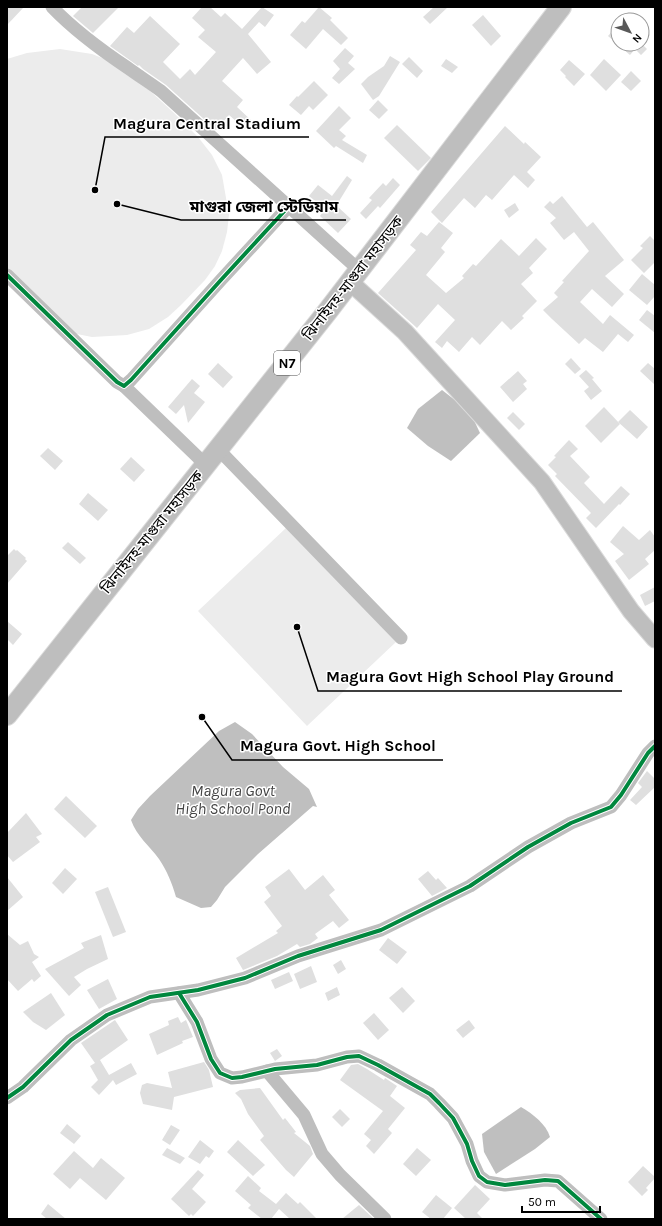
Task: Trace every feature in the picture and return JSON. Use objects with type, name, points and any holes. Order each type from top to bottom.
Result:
[{"type":"highway","name":"ঝিনাইদহ-মাগুরা মহাসড়ক","points":[[7,715],[355,276],[561,7]]},
{"type":"main road","points":[[355,276],[542,482],[631,611],[655,639]]},
{"type":"street","points":[[52,7],[66,22],[161,91],[289,206],[355,276]]},
{"type":"street","points":[[124,386],[289,206]]},
{"type":"street","points":[[7,275],[117,382],[124,386],[206,465]]},
{"type":"street","points":[[218,449],[401,638]]},
{"type":"street","points":[[7,1098],[23,1087],[71,1040],[107,1015],[150,997],[198,990],[245,978],[298,956],[381,930],[470,886],[528,847],[572,823],[610,807],[621,796],[648,753],[655,746]]},
{"type":"street","points":[[180,992],[197,1022],[211,1059],[220,1073],[232,1078],[267,1071],[317,1065],[347,1057],[359,1056],[430,1094],[453,1118],[467,1144],[472,1162],[479,1176],[487,1182],[505,1185],[545,1180],[558,1181],[601,1219]]},
{"type":"street","points":[[267,1071],[304,1115],[322,1154],[340,1175],[385,1219]]},
{"type":"shaded area","points":[[60,49],[92,54],[107,60],[149,90],[198,137],[212,155],[222,175],[229,215],[227,232],[222,251],[215,266],[205,280],[181,305],[168,317],[149,329],[127,335],[92,337],[72,333],[7,280],[7,59],[27,53]]},
{"type":"shaded area","points":[[287,527],[396,642],[307,726],[198,611]]},
{"type":"water","points":[[442,390],[460,404],[472,416],[480,433],[451,461],[428,446],[407,428],[418,409]]},
{"type":"water","name":"Magura Govt High School Pond","points":[[235,722],[252,734],[283,767],[309,789],[317,807],[313,806],[258,854],[225,887],[211,907],[201,908],[176,897],[169,877],[162,864],[140,836],[131,820],[138,809],[150,796],[219,731]]},
{"type":"water","points":[[521,1107],[538,1120],[548,1132],[550,1137],[535,1149],[496,1174],[484,1152],[482,1134]]},
{"type":"building","points":[[7,7],[24,7],[7,25]]},
{"type":"building","points":[[82,7],[119,7],[93,33],[73,16]]},
{"type":"building","points":[[202,7],[210,7],[221,17],[225,13],[242,29],[262,7],[274,15],[265,27],[259,22],[248,34],[271,62],[257,74],[243,58],[222,81],[243,100],[237,107],[252,121],[245,129],[229,115],[216,130],[166,85],[110,46],[127,27],[134,33],[150,16],[180,44],[163,62],[180,79],[190,69],[195,75],[216,52],[198,37],[205,30],[192,18]]},
{"type":"building","points":[[319,7],[332,18],[330,20],[348,38],[341,45],[323,29],[306,49],[290,35],[302,21],[305,23]]},
{"type":"building","points":[[434,7],[448,7],[430,24],[423,17]]},
{"type":"building","points":[[483,15],[501,36],[491,46],[472,25]]},
{"type":"building","points":[[345,48],[354,56],[348,63],[355,69],[339,84],[332,78],[340,69],[333,61]]},
{"type":"building","points":[[390,56],[400,62],[379,96],[373,100],[361,84],[384,66]]},
{"type":"building","points":[[409,57],[423,71],[417,78],[402,64]]},
{"type":"building","points":[[446,59],[458,67],[452,73],[441,66]]},
{"type":"building","points":[[604,59],[621,75],[606,91],[590,75]]},
{"type":"building","points":[[569,60],[585,74],[574,86],[560,70]]},
{"type":"building","points":[[631,71],[641,81],[631,91],[621,82]]},
{"type":"building","points":[[314,81],[328,95],[313,110],[309,106],[301,115],[289,105]]},
{"type":"building","points":[[378,100],[388,110],[379,119],[369,110]]},
{"type":"building","points":[[339,106],[351,118],[339,130],[346,136],[342,140],[367,155],[363,163],[336,146],[334,148],[316,131]]},
{"type":"building","points":[[397,125],[431,158],[418,171],[384,138]]},
{"type":"building","points":[[505,126],[524,144],[525,142],[541,157],[527,172],[535,180],[528,188],[514,175],[492,200],[486,195],[475,208],[464,198],[442,223],[431,212]]},
{"type":"building","points":[[347,176],[352,180],[333,211],[338,207],[351,219],[338,233],[320,216],[325,209],[309,196],[318,185],[332,196]]},
{"type":"building","points":[[393,178],[400,185],[380,208],[378,206],[366,219],[360,213],[372,200],[369,198],[383,183],[386,186]]},
{"type":"building","points":[[562,196],[587,227],[593,222],[624,260],[605,276],[624,294],[612,307],[592,289],[580,302],[603,324],[610,315],[634,335],[628,342],[618,334],[603,352],[585,338],[579,344],[543,310],[558,297],[554,293],[564,282],[562,281],[589,251],[574,232],[564,240],[550,223],[556,218],[544,207],[550,201],[553,204]]},
{"type":"building","points":[[515,203],[519,210],[509,218],[504,210]]},
{"type":"building","points":[[439,222],[453,233],[441,248],[445,252],[426,275],[446,293],[464,278],[462,276],[473,264],[476,266],[501,239],[519,256],[536,238],[547,249],[529,268],[533,273],[521,284],[537,301],[522,316],[524,318],[511,330],[502,321],[480,345],[472,337],[459,352],[447,341],[442,348],[435,342],[455,320],[438,304],[417,328],[378,293],[416,250],[410,245],[421,232],[427,236]]},
{"type":"building","points":[[650,236],[655,241],[655,262],[644,273],[631,260],[643,248],[640,246]]},
{"type":"building","points":[[642,274],[655,285],[655,296],[647,305],[629,290]]},
{"type":"building","points":[[647,310],[655,316],[655,333],[639,320]]},
{"type":"building","points":[[571,358],[581,369],[575,374],[565,364]]},
{"type":"building","points":[[218,363],[233,377],[223,388],[208,374]]},
{"type":"building","points":[[648,363],[655,369],[655,385],[640,371]]},
{"type":"building","points":[[586,370],[594,378],[592,379],[602,391],[591,400],[584,391],[589,387],[579,376]]},
{"type":"building","points":[[518,371],[527,381],[523,384],[527,389],[513,402],[500,387]]},
{"type":"building","points":[[192,379],[200,386],[194,393],[205,402],[188,423],[184,405],[176,414],[168,407]]},
{"type":"building","points":[[604,407],[620,424],[601,443],[585,426]]},
{"type":"building","points":[[630,410],[648,427],[637,439],[618,422]]},
{"type":"building","points":[[513,412],[525,424],[519,430],[507,418]]},
{"type":"building","points":[[569,440],[578,449],[570,456],[590,477],[584,483],[604,504],[621,486],[630,494],[596,528],[586,518],[591,513],[555,476],[557,474],[548,465]]},
{"type":"building","points":[[48,448],[63,461],[55,470],[40,456]]},
{"type":"building","points":[[131,457],[145,470],[134,482],[120,469]]},
{"type":"building","points":[[88,493],[108,510],[98,521],[79,504]]},
{"type":"building","points":[[623,526],[639,540],[650,530],[655,537],[655,550],[645,559],[649,564],[629,580],[615,561],[624,554],[610,542]]},
{"type":"building","points":[[68,542],[86,558],[80,564],[62,548]]},
{"type":"building","points":[[14,549],[26,558],[25,559],[27,561],[7,584],[7,556]]},
{"type":"building","points":[[655,587],[655,601],[645,606],[640,595]]},
{"type":"building","points":[[7,621],[22,634],[13,645],[7,639]]},
{"type":"building","points":[[647,771],[655,779],[655,787],[636,805],[630,800],[642,787],[638,783]]},
{"type":"building","points":[[66,796],[97,826],[85,838],[54,809]]},
{"type":"building","points":[[26,813],[42,834],[36,837],[40,842],[13,862],[7,855],[7,833]]},
{"type":"building","points":[[65,868],[77,879],[63,894],[52,883]]},
{"type":"building","points":[[289,869],[305,890],[323,875],[335,890],[329,895],[349,920],[339,928],[333,921],[315,934],[318,938],[310,944],[300,947],[297,944],[277,956],[243,970],[236,958],[278,933],[276,931],[282,926],[264,902],[271,896],[265,887]]},
{"type":"building","points":[[428,871],[436,880],[438,878],[447,888],[432,896],[418,879]]},
{"type":"building","points":[[7,877],[23,897],[7,911]]},
{"type":"building","points":[[108,887],[126,932],[113,937],[95,892]]},
{"type":"building","points":[[7,934],[20,945],[28,941],[34,954],[39,957],[32,962],[41,976],[34,982],[32,979],[18,991],[7,979]]},
{"type":"building","points":[[101,935],[108,959],[74,977],[81,985],[69,996],[45,969],[84,948],[81,943]]},
{"type":"building","points":[[388,938],[407,952],[397,964],[379,950]]},
{"type":"building","points":[[341,960],[346,969],[338,974],[333,965]]},
{"type":"building","points":[[311,966],[317,982],[300,989],[294,974]]},
{"type":"building","points":[[289,972],[293,981],[275,989],[271,980]]},
{"type":"building","points":[[108,979],[117,999],[99,1009],[87,990]]},
{"type":"building","points":[[337,987],[340,995],[328,1001],[325,993]]},
{"type":"building","points":[[402,987],[415,1001],[403,1013],[389,998]]},
{"type":"building","points":[[51,993],[65,1015],[46,1030],[33,1022],[23,1012]]},
{"type":"building","points":[[374,1013],[389,1030],[378,1040],[363,1023]]},
{"type":"building","points":[[178,1017],[181,1023],[186,1020],[193,1037],[182,1041],[183,1043],[157,1055],[149,1034],[169,1025],[168,1021]]},
{"type":"building","points":[[115,1020],[128,1040],[100,1060],[109,1075],[131,1063],[137,1074],[116,1085],[113,1080],[99,1095],[91,1087],[98,1080],[90,1066],[95,1063],[81,1043]]},
{"type":"building","points":[[469,1020],[475,1028],[463,1038],[456,1030]]},
{"type":"building","points":[[277,1049],[282,1056],[275,1061],[270,1053]]},
{"type":"building","points":[[204,1062],[209,1070],[213,1087],[174,1097],[172,1110],[143,1104],[140,1093],[142,1085],[147,1083],[172,1088],[168,1072]]},
{"type":"building","points":[[358,1064],[397,1086],[390,1096],[405,1108],[388,1129],[392,1133],[374,1154],[366,1146],[371,1140],[364,1134],[383,1111],[340,1080],[351,1065]]},
{"type":"building","points":[[260,1088],[283,1120],[285,1118],[296,1132],[294,1133],[310,1146],[313,1154],[294,1177],[260,1140],[264,1136],[248,1114],[241,1099],[235,1093],[240,1090]]},
{"type":"building","points":[[340,1109],[350,1119],[342,1127],[332,1117]]},
{"type":"building","points":[[67,1124],[81,1136],[74,1144],[60,1133]]},
{"type":"building","points":[[171,1125],[180,1130],[170,1145],[162,1140]]},
{"type":"building","points":[[200,1140],[214,1151],[209,1158],[206,1156],[200,1164],[188,1157]]},
{"type":"building","points":[[238,1140],[265,1165],[253,1176],[227,1152]]},
{"type":"building","points":[[167,1148],[185,1158],[180,1164],[162,1155]]},
{"type":"building","points":[[417,1148],[431,1160],[416,1176],[403,1164]]},
{"type":"building","points":[[74,1151],[93,1168],[101,1158],[125,1178],[106,1200],[80,1178],[70,1189],[53,1174]]},
{"type":"building","points":[[643,1166],[655,1178],[646,1188],[648,1190],[642,1196],[628,1182]]},
{"type":"building","points":[[198,1170],[204,1175],[192,1189],[206,1202],[193,1216],[191,1214],[189,1216],[171,1199]]},
{"type":"building","points":[[248,1176],[261,1188],[259,1191],[276,1204],[286,1193],[298,1204],[300,1202],[317,1219],[290,1219],[279,1209],[271,1219],[262,1219],[248,1208],[251,1205],[235,1191]]},
{"type":"building","points":[[475,1185],[490,1199],[477,1213],[483,1219],[466,1219],[454,1208]]},
{"type":"building","points":[[436,1195],[452,1208],[443,1219],[431,1219],[422,1212]]},
{"type":"building","points":[[48,1204],[66,1219],[47,1219],[41,1214]]},
{"type":"building","points":[[359,1205],[374,1219],[342,1219]]},
{"type":"cycle path","points":[[7,275],[117,382],[124,386],[289,206]]},
{"type":"cycle path","points":[[7,1098],[23,1087],[71,1040],[107,1015],[150,997],[198,990],[245,978],[298,956],[381,930],[470,886],[528,847],[571,823],[611,807],[621,795],[648,753],[655,746]]},
{"type":"cycle path","points":[[179,993],[197,1022],[211,1059],[220,1073],[232,1078],[242,1077],[275,1069],[317,1065],[347,1057],[359,1056],[430,1094],[453,1118],[467,1144],[472,1161],[479,1176],[487,1182],[505,1185],[545,1180],[558,1181],[601,1219]]},
{"type":"place","name":"Magura Central Stadium","points":[[95,190]]},
{"type":"place","name":"মাগুরা জেলা স্টেডিয়াম","points":[[117,204]]},
{"type":"place","name":"Magura Govt High School Play Ground","points":[[297,627]]},
{"type":"place","name":"Magura Govt. High School","points":[[202,717]]}]
